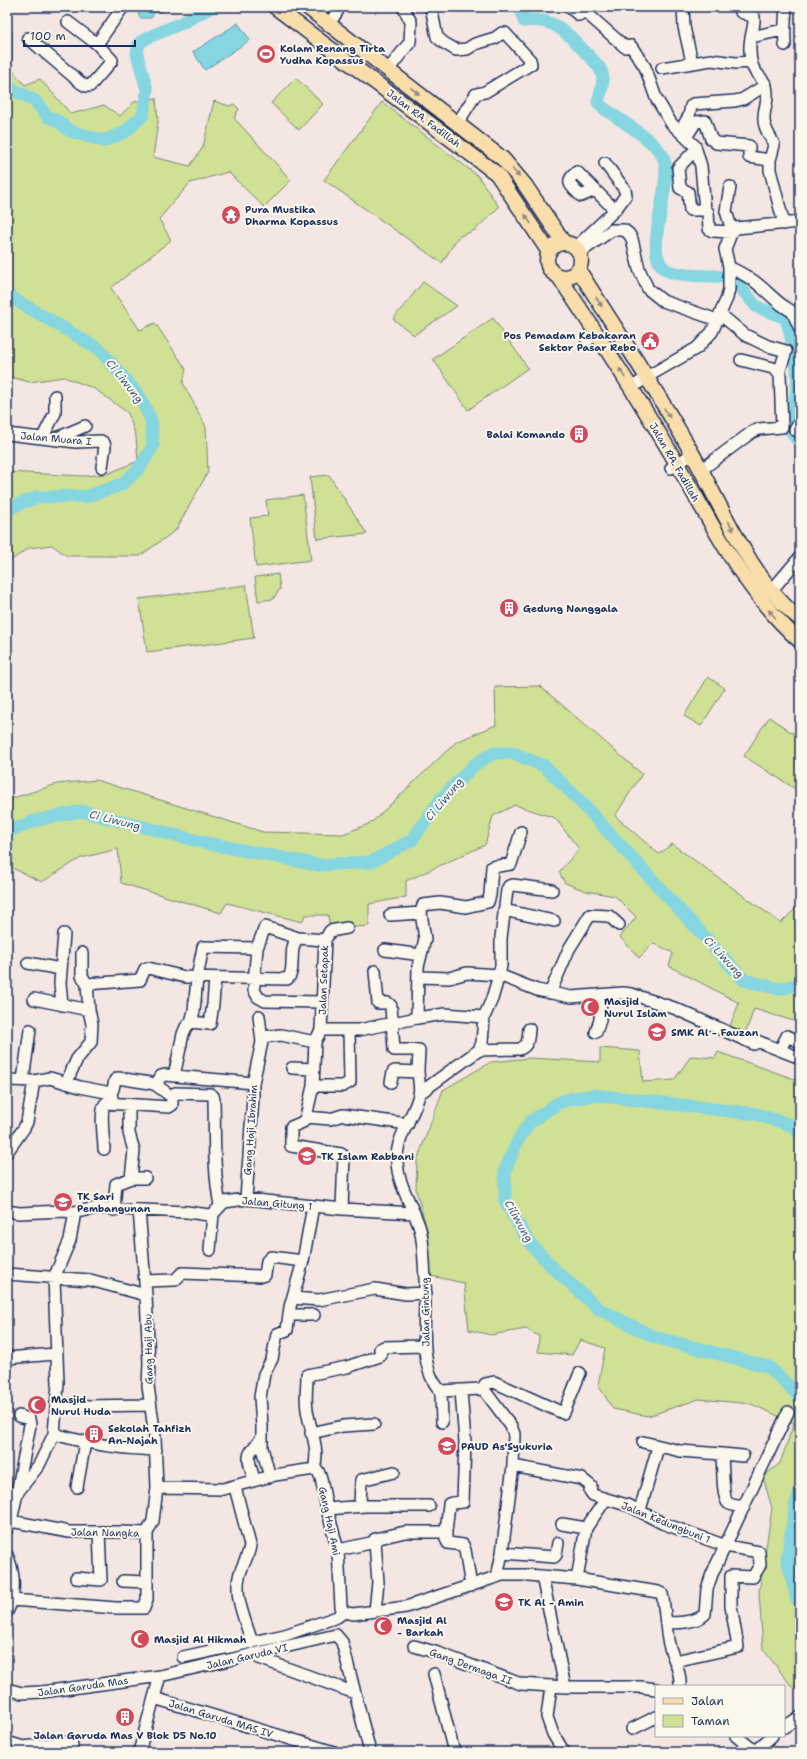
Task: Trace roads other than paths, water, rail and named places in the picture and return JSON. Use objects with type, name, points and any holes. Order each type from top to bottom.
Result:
[{"type":"main road","name":"Jalan RA. Fadillah","points":[[275,7],[497,174],[549,252]]},
{"type":"main road","name":"Jalan RA. Fadillah","points":[[311,10],[495,152],[511,167],[526,185],[573,248]]},
{"type":"main road","points":[[303,28],[311,10]]},
{"type":"main road","points":[[392,95],[401,80]]},
{"type":"main road","points":[[555,246],[573,248],[580,263],[578,269],[570,276],[560,276],[553,273],[548,266],[547,256],[549,252],[555,246]]},
{"type":"main road","name":"Jalan RA. Fadillah","points":[[578,269],[692,454],[737,537],[772,590],[788,610],[800,619]]},
{"type":"main road","name":"Jalan RA. Fadillah","points":[[560,276],[592,337],[632,388],[674,466],[734,562],[772,614],[800,641]]},
{"type":"street","points":[[97,44],[123,7]]},
{"type":"street","points":[[329,24],[337,12],[335,7]]},
{"type":"street","points":[[388,70],[410,42],[411,22],[402,7]]},
{"type":"street","points":[[431,7],[437,37],[456,50],[466,49],[475,44],[495,38],[502,33],[505,33],[530,60],[531,64],[485,92],[476,94],[457,124]]},
{"type":"street","points":[[569,7],[579,15],[583,10],[625,47],[632,46],[645,67],[656,98],[670,123],[695,146],[701,166],[705,210],[709,214],[710,229],[712,231],[731,231],[736,228],[800,222]]},
{"type":"street","points":[[683,7],[684,27],[692,62]]},
{"type":"street","points":[[739,7],[741,12],[754,17],[755,25],[750,37],[751,62],[755,71],[766,85],[768,97],[764,121],[767,133],[774,145],[770,160],[770,170],[784,224]]},
{"type":"street","points":[[785,44],[783,30],[785,25],[786,7]]},
{"type":"street","points":[[28,38],[86,86],[92,85],[112,62],[112,60],[97,44],[68,22]]},
{"type":"street","points":[[750,37],[783,30]]},
{"type":"street","points":[[662,68],[711,60],[751,62]]},
{"type":"street","points":[[683,134],[691,106],[693,104],[735,101],[742,99],[766,85]]},
{"type":"street","points":[[683,134],[696,122],[703,120],[705,121],[711,138],[716,143],[749,146],[749,157],[770,160]]},
{"type":"street","points":[[696,149],[678,168],[679,185],[680,188],[688,192],[690,210],[705,210]]},
{"type":"street","points":[[573,248],[615,210],[626,196],[626,193],[605,163]]},
{"type":"street","points":[[632,388],[646,378],[698,348],[709,336],[719,317],[727,298],[729,274],[725,248],[731,231],[726,211],[730,187]]},
{"type":"street","points":[[595,190],[615,210]]},
{"type":"street","points":[[573,248],[612,230],[624,230],[632,239],[639,269],[648,289],[663,301],[719,317],[745,335],[768,346],[786,351],[779,373]]},
{"type":"street","points":[[729,274],[752,280],[776,301],[796,314],[800,329]]},
{"type":"street","points":[[701,470],[752,432],[759,429],[782,427],[781,379],[779,373],[773,368],[741,360]]},
{"type":"street","points":[[55,396],[55,413],[49,438],[68,435],[85,426]]},
{"type":"street","name":"Jalan Muara I","points":[[7,434],[76,442],[104,442],[102,468]]},
{"type":"street","points":[[674,466],[692,454]]},
{"type":"street","points":[[772,590],[800,557]]},
{"type":"street","points":[[417,1018],[418,977],[425,939],[421,913],[424,904],[440,903],[466,907],[488,902],[492,867],[511,864],[521,832]]},
{"type":"street","points":[[420,1093],[479,1050],[482,1043],[484,1018],[492,999],[501,966],[504,910],[509,886],[552,890]]},
{"type":"street","points":[[504,910],[554,920]]},
{"type":"street","points":[[390,915],[421,913]]},
{"type":"street","points":[[550,993],[569,949],[590,915],[609,916],[619,925]]},
{"type":"street","points":[[322,1002],[265,1001],[258,996],[254,990],[257,948],[265,927],[298,938],[327,936],[347,928]]},
{"type":"street","points":[[62,1005],[60,991],[64,934]]},
{"type":"street","name":"Jalan Setapak","points":[[321,1030],[327,936]]},
{"type":"street","points":[[87,984],[140,980],[144,969],[148,968],[180,976],[197,978],[280,980],[290,978],[294,943],[298,938]]},
{"type":"street","points":[[174,1076],[183,1034],[188,1024],[191,1022],[196,1000],[197,978],[203,947],[257,948]]},
{"type":"street","points":[[385,950],[421,955]]},
{"type":"street","points":[[66,1083],[77,1059],[91,1042],[92,1024],[89,1010],[87,984],[82,976],[82,953]]},
{"type":"street","points":[[28,963],[61,969]]},
{"type":"street","name":"Jalan Gintung","points":[[375,971],[378,1003],[390,1004],[393,1023],[394,1050],[419,1050],[418,1072],[420,1093],[397,1152],[397,1160],[401,1180],[422,1236],[426,1293],[424,1346],[432,1378],[441,1391]]},
{"type":"street","points":[[418,977],[449,978],[468,973],[499,975],[537,990],[571,997],[622,992],[637,995],[674,1008],[703,1023],[754,1044],[757,1041],[800,1058]]},
{"type":"street","points":[[191,1022],[210,1024],[215,978]]},
{"type":"street","points":[[596,1032],[600,1020],[601,995]]},
{"type":"street","points":[[34,999],[89,1010]]},
{"type":"street","points":[[342,1209],[344,1156],[341,1154],[291,1146],[291,1127],[303,1122],[306,1117],[313,1086],[315,1042],[321,1030],[359,1030],[444,1014],[484,1018]]},
{"type":"street","name":"Gang Haji Ibrahim","points":[[246,1198],[254,1097],[253,1083],[260,1056],[262,1037],[259,1016]]},
{"type":"street","points":[[479,1050],[516,1049],[525,1047],[528,1043],[529,1029]]},
{"type":"street","points":[[7,1152],[27,1122],[30,1030]]},
{"type":"street","points":[[313,1086],[343,1086],[350,1082],[349,1030]]},
{"type":"street","points":[[262,1037],[281,1035],[315,1042]]},
{"type":"street","points":[[780,1050],[787,1036],[800,1042]]},
{"type":"street","points":[[292,1068],[314,1069]]},
{"type":"street","points":[[391,1082],[393,1072],[395,1071],[418,1072]]},
{"type":"street","points":[[156,1085],[161,1076],[253,1083]]},
{"type":"street","points":[[7,1080],[48,1078],[129,1104],[169,1107],[172,1105],[172,1097],[176,1093],[210,1094],[213,1096],[216,1209],[210,1250]]},
{"type":"street","points":[[104,1148],[102,1116],[104,1106],[112,1098],[117,1078],[156,1085],[172,1097]]},
{"type":"street","points":[[129,1104],[129,1133],[134,1151],[131,1178]]},
{"type":"street","points":[[306,1117],[330,1119],[343,1115],[408,1124]]},
{"type":"street","points":[[114,1210],[116,1184],[131,1178],[145,1178]]},
{"type":"street","name":"Jalan Gitung 1","points":[[7,1211],[19,1213],[62,1210],[75,1212],[92,1209],[187,1212],[209,1215],[224,1202],[246,1198],[342,1209],[414,1213]]},
{"type":"street","points":[[270,1477],[262,1448],[260,1397],[264,1374],[272,1359],[277,1334],[287,1330],[289,1315],[303,1261],[313,1206]]},
{"type":"street","name":"Gang Haji Abu","points":[[139,1210],[146,1295],[150,1405],[156,1450],[157,1488]]},
{"type":"street","points":[[12,1493],[39,1465],[54,1434],[58,1383],[55,1354],[54,1278],[70,1240],[75,1212]]},
{"type":"street","points":[[145,1281],[175,1280],[182,1273],[261,1276],[265,1275],[268,1261],[271,1257],[303,1261]]},
{"type":"street","points":[[7,1274],[90,1280],[146,1295]]},
{"type":"street","points":[[293,1298],[320,1300],[375,1289],[406,1294],[426,1293]]},
{"type":"street","points":[[289,1315],[314,1315]]},
{"type":"street","points":[[157,1488],[183,1487],[214,1490],[236,1487],[254,1480],[314,1469],[316,1456],[315,1441],[311,1433],[306,1408],[307,1375],[347,1367],[381,1356],[380,1349],[383,1347],[424,1346]]},
{"type":"street","points":[[7,1358],[55,1354]]},
{"type":"street","points":[[482,1389],[485,1384],[494,1382],[562,1413],[565,1410],[580,1373]]},
{"type":"street","points":[[442,1422],[441,1391],[482,1389],[496,1404],[511,1426],[514,1434],[512,1466],[502,1553],[497,1577]]},
{"type":"street","points":[[462,1391],[465,1442],[464,1501],[449,1504],[446,1539],[448,1543],[462,1545],[465,1550],[471,1586]]},
{"type":"street","points":[[56,1403],[82,1406],[150,1405]]},
{"type":"street","points":[[666,1622],[676,1624],[701,1617],[705,1614],[707,1589],[788,1412]]},
{"type":"street","points":[[9,1525],[12,1493],[30,1425],[30,1419],[19,1416]]},
{"type":"street","points":[[311,1433],[343,1426],[374,1424]]},
{"type":"street","points":[[54,1434],[85,1442],[123,1449],[156,1450]]},
{"type":"street","points":[[254,1480],[248,1456],[249,1451],[262,1438]]},
{"type":"street","points":[[77,1487],[85,1442]]},
{"type":"street","points":[[643,1442],[658,1447],[680,1451],[743,1456]]},
{"type":"street","points":[[640,1510],[658,1447]]},
{"type":"street","points":[[722,1454],[724,1487],[727,1502],[744,1507]]},
{"type":"street","name":"Jalan Kedungbuni 1","points":[[512,1466],[582,1479],[591,1486],[590,1491],[592,1495],[640,1510],[662,1523],[726,1546],[759,1552],[760,1565],[753,1577],[730,1576],[731,1606],[738,1647],[675,1660]]},
{"type":"street","name":"Gang Haji Ami","points":[[314,1469],[318,1471],[321,1478],[327,1509],[338,1550],[341,1607],[344,1612]]},
{"type":"street","points":[[360,1506],[361,1480],[394,1472]]},
{"type":"street","points":[[236,1487],[250,1545],[248,1554],[240,1572],[238,1588],[240,1601],[252,1643]]},
{"type":"street","name":"Jalan Nangka","points":[[9,1525],[69,1532],[147,1533],[153,1521],[157,1488]]},
{"type":"street","points":[[577,1579],[586,1528],[606,1499]]},
{"type":"street","points":[[327,1509],[360,1506],[429,1506]]},
{"type":"street","points":[[562,1524],[586,1528]]},
{"type":"street","points":[[76,1578],[101,1580],[99,1532]]},
{"type":"street","points":[[338,1550],[375,1542],[375,1539],[406,1532],[446,1532]]},
{"type":"street","points":[[12,1600],[116,1608],[143,1608],[146,1606],[147,1600],[147,1533]]},
{"type":"street","points":[[375,1542],[378,1582],[375,1612]]},
{"type":"street","points":[[502,1553],[554,1557],[556,1555],[558,1543]]},
{"type":"street","points":[[7,1555],[12,1574],[12,1600],[7,1612]]},
{"type":"street","points":[[183,1657],[294,1633],[337,1617],[344,1612],[353,1614],[375,1612],[406,1606],[497,1577],[515,1575],[542,1576],[577,1579],[661,1593],[668,1640],[680,1671],[680,1685]]},
{"type":"street","points":[[542,1576],[565,1687]]},
{"type":"street","points":[[123,1581],[147,1582]]},
{"type":"street","name":"Jalan Garuda VI","points":[[160,1676],[255,1655],[333,1635],[338,1636],[342,1642],[355,1693]]},
{"type":"street","name":"Gang Dermaga II","points":[[414,1646],[445,1655],[515,1683],[565,1687],[655,1688]]},
{"type":"street","points":[[255,1655],[259,1658],[355,1693],[370,1752]]},
{"type":"street","points":[[434,1674],[454,1752]]},
{"type":"street","points":[[139,1752],[160,1676]]},
{"type":"street","name":"Jalan Garuda Mas","points":[[7,1689],[22,1693],[42,1692],[160,1676]]},
{"type":"street","points":[[551,1686],[547,1717],[564,1752]]},
{"type":"street","name":"Jalan Garuda MAS IV","points":[[154,1698],[334,1752]]},
{"type":"street","points":[[785,1726],[800,1717]]},
{"type":"street","points":[[632,1729],[655,1718]]},
{"type":"street","points":[[737,1737],[756,1752],[771,1737]]},
{"type":"street","points":[[7,1742],[22,1749],[69,1742],[72,1745],[71,1752]]},
{"type":"water","points":[[138,7],[165,7],[165,10],[154,13],[151,18],[140,18],[137,10]]},
{"type":"water","points":[[238,23],[250,40],[205,70],[193,52]]},
{"type":"waterway","points":[[7,86],[35,101],[48,117],[58,121],[70,131],[104,141],[125,132],[143,115],[147,90],[137,54],[139,43],[149,37],[182,23],[211,7]]},
{"type":"waterway","points":[[520,7],[524,21],[543,21],[559,28],[572,38],[601,71],[603,78],[598,102],[602,107],[651,142],[662,155],[666,167],[657,237],[657,253],[661,265],[671,272],[678,274],[732,278],[757,307],[786,318],[796,359],[797,372],[796,397],[787,425],[800,444]]},
{"type":"waterway","name":"Ci Liwung","points":[[7,295],[99,349],[140,397],[151,420],[153,446],[140,467],[123,484],[88,496],[37,497],[12,507],[7,512]]},
{"type":"waterway","name":"Ci Liwung","points":[[7,832],[34,821],[81,811],[206,843],[318,865],[371,862],[412,840],[441,799],[474,765],[493,753],[513,753],[544,766],[579,800],[744,980],[779,989],[800,984]]},
{"type":"waterway","name":"Ciliwung","points":[[800,1134],[794,1126],[756,1114],[595,1095],[570,1099],[558,1103],[530,1122],[518,1140],[505,1170],[505,1201],[528,1241],[555,1270],[599,1309],[654,1337],[769,1367],[800,1397]]},
{"type":"waterway","name":"Ciliwung","points":[[800,1493],[796,1503],[787,1558],[797,1600],[800,1603]]},
{"type":"place","name":"Kolam Renang Tirta Yudha Kopassus","points":[[266,54]]},
{"type":"place","name":"Pura Mustika Dharma Kopassus","points":[[231,215]]},
{"type":"place","name":"Pos Pemadam Kebakaran Sektor Pasar Rebo","points":[[650,341]]},
{"type":"place","name":"Balai Komando","points":[[579,434]]},
{"type":"place","name":"Gedung Nanggala","points":[[509,608]]},
{"type":"place","name":"Masjid Nurul Islam","points":[[590,1007]]},
{"type":"place","name":"SMK Al - Fauzan","points":[[657,1032]]},
{"type":"place","name":"TK Islam Rabbani","points":[[307,1156]]},
{"type":"place","name":"TK Sari Pembangunan","points":[[63,1202]]},
{"type":"place","name":"Masjid Nurul Huda","points":[[37,1405]]},
{"type":"place","name":"Sekolah Tahfizh An-Najah","points":[[94,1434]]},
{"type":"place","name":"PAUD As'Syukuria","points":[[447,1446]]},
{"type":"place","name":"TK Al - Amin","points":[[504,1602]]},
{"type":"place","name":"Masjid Al - Barkah","points":[[383,1626]]},
{"type":"place","name":"Masjid Al Hikmah","points":[[140,1639]]},
{"type":"place","name":"Jalan Garuda Mas V Blok D5 No.10","points":[[125,1717]]}]
